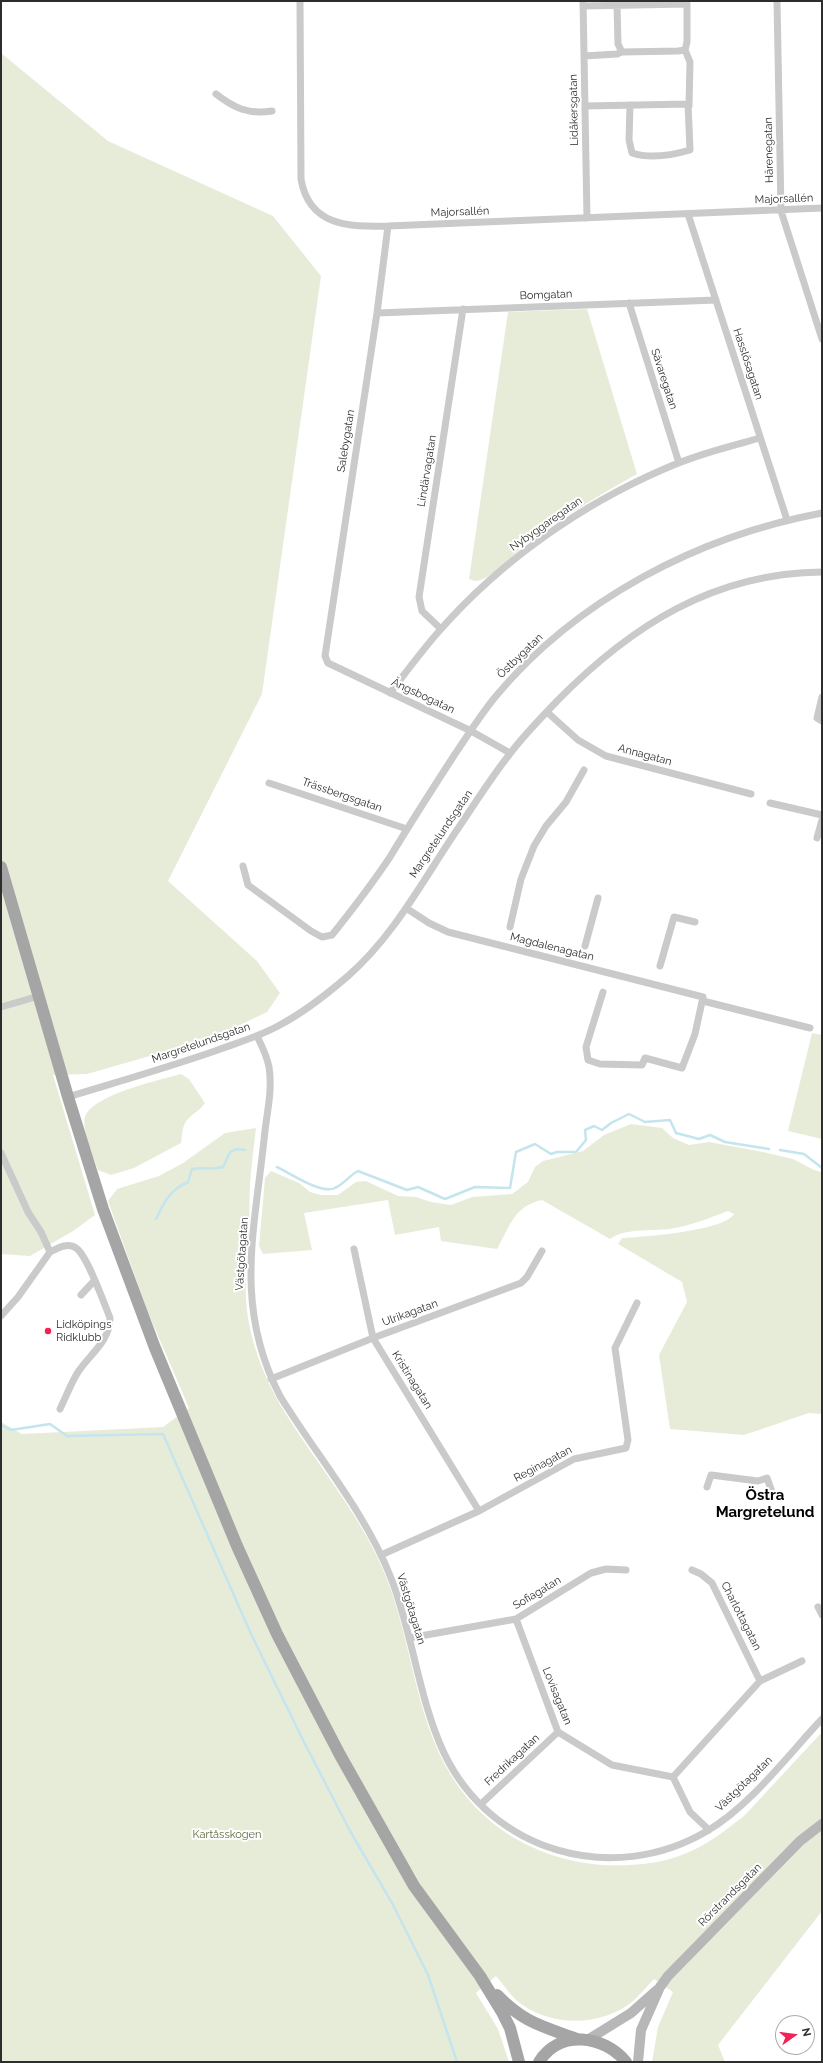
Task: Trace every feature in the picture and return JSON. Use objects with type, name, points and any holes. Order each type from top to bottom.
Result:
[{"type":"main road","points":[[1,867],[68,1097],[103,1209],[203,1466],[277,1634],[340,1755],[414,1886],[480,1976],[506,2020],[518,2062]]},
{"type":"main road","name":"Rörstrandsgatan","points":[[583,2039],[631,2013],[660,1987],[698,1944],[756,1885],[800,1841],[822,1824]]},
{"type":"main road","points":[[480,1976],[510,2008],[529,2022],[583,2039],[606,2044],[626,2062]]},
{"type":"main road","name":"Rörstrandsgatan","points":[[638,2062],[641,2030],[660,1987]]},
{"type":"main road","points":[[539,2062],[551,2049],[563,2042],[583,2039]]},
{"type":"street","name":"Majorsallén","points":[[300,1],[301,179],[304,194],[317,211],[332,221],[351,226],[388,226],[781,211],[822,208]]},
{"type":"street","name":"Härenegatan","points":[[777,1],[781,211],[822,339]]},
{"type":"street","points":[[583,3],[617,5],[687,3],[687,42],[685,50],[690,62],[690,150],[674,155],[638,155],[632,152],[629,140],[630,105]]},
{"type":"street","name":"Lidåkersgatan","points":[[583,3],[587,218]]},
{"type":"street","points":[[617,5],[618,44],[622,52]]},
{"type":"street","points":[[584,56],[617,54],[622,52],[685,50]]},
{"type":"street","points":[[216,94],[234,107],[254,113],[272,111]]},
{"type":"street","points":[[585,106],[688,104],[689,106]]},
{"type":"street","name":"Hasslösagatan","points":[[688,214],[787,520]]},
{"type":"street","name":"Salebygatan","points":[[325,660],[377,313],[388,226]]},
{"type":"street","name":"Bomgatan","points":[[377,313],[716,300]]},
{"type":"street","name":"Sävaregatan","points":[[628,303],[679,463]]},
{"type":"street","name":"Lindärvagatan","points":[[441,629],[422,611],[419,598],[463,310]]},
{"type":"street","name":"Nybyggaregatan","points":[[390,693],[441,629],[495,575],[561,525],[610,495],[679,463],[760,438]]},
{"type":"street","name":"Östbygatan","points":[[243,866],[248,885],[311,932],[322,937],[332,936],[373,882],[471,730],[496,696],[544,647],[620,591],[649,573],[699,549],[740,534],[787,520],[822,513]]},
{"type":"street","name":"Margretelundsgatan","points":[[68,1097],[183,1062],[258,1036],[293,1018],[349,976],[377,947],[406,908],[510,753],[547,712],[599,660],[633,635],[682,606],[702,597],[744,583],[784,574],[822,572]]},
{"type":"street","name":"Ängsbogatan","points":[[325,660],[390,693],[471,730],[510,753]]},
{"type":"street","points":[[822,697],[817,718],[822,721]]},
{"type":"street","name":"Annagatan","points":[[547,712],[578,740],[606,756],[750,794]]},
{"type":"street","points":[[510,927],[521,879],[534,846],[546,826],[566,802],[584,770]]},
{"type":"street","name":"Trässbergsgatan","points":[[269,783],[407,829]]},
{"type":"street","points":[[770,802],[822,815]]},
{"type":"street","points":[[817,838],[822,820]]},
{"type":"street","points":[[585,946],[598,898]]},
{"type":"street","name":"Magdalenagatan","points":[[406,908],[428,923],[448,932],[697,995],[703,997],[702,1001]]},
{"type":"street","points":[[660,966],[674,917],[695,922]]},
{"type":"street","points":[[603,992],[586,1047],[588,1060],[600,1064],[642,1065],[644,1058],[682,1068],[694,1034],[702,1001],[810,1028]]},
{"type":"street","points":[[1,1007],[39,996]]},
{"type":"street","name":"Västgötagatan","points":[[258,1036],[269,1068],[269,1097],[254,1231],[250,1283],[254,1324],[271,1379],[288,1410],[358,1515],[381,1555],[391,1578],[427,1706],[444,1752],[460,1781],[481,1804],[505,1825],[530,1841],[552,1849],[588,1856],[616,1858],[650,1853],[689,1841],[709,1830],[739,1807],[822,1719]]},
{"type":"street","points":[[1,1153],[28,1212],[41,1232],[50,1252]]},
{"type":"street","points":[[1,1316],[18,1297],[50,1252],[61,1246],[68,1245],[76,1248],[84,1256],[110,1318],[110,1328],[106,1337],[77,1373],[60,1408]]},
{"type":"street","name":"Kristinagatan","points":[[354,1249],[373,1338],[479,1511]]},
{"type":"street","name":"Ulrikagatan","points":[[271,1379],[373,1338],[521,1283],[527,1277],[542,1251]]},
{"type":"street","points":[[81,1295],[94,1281]]},
{"type":"street","name":"Reginagatan","points":[[381,1555],[479,1511],[574,1459],[626,1448],[628,1440],[615,1348],[637,1304]]},
{"type":"street","points":[[707,1487],[711,1475],[758,1481],[767,1478],[772,1492]]},
{"type":"street","name":"Sofiagatan","points":[[409,1638],[516,1619],[591,1573],[606,1569],[626,1570]]},
{"type":"street","name":"Charlottagatan","points":[[692,1570],[701,1574],[712,1583],[760,1681]]},
{"type":"street","points":[[818,1607],[822,1615]]},
{"type":"street","name":"Lovisagatan","points":[[516,1619],[558,1732],[612,1765],[673,1777]]},
{"type":"street","points":[[709,1830],[690,1812],[673,1777],[760,1681],[802,1661]]},
{"type":"street","name":"Fredrikagatan","points":[[481,1804],[558,1732]]},
{"type":"green space","points":[[1,53],[108,141],[273,216],[321,276],[262,694],[168,881],[257,961],[280,993],[267,1012],[213,1038],[87,1074],[53,1075],[95,1215],[73,1231],[30,1256],[1,1254]]},
{"type":"green space","points":[[587,309],[637,474],[554,524],[488,576],[477,581],[469,579],[508,312]]},
{"type":"green space","points":[[812,1033],[822,1035],[822,1139],[788,1131]]},
{"type":"green space","points":[[181,1074],[189,1079],[205,1103],[185,1123],[181,1143],[134,1168],[111,1175],[98,1170],[88,1143],[84,1122],[90,1109],[113,1095],[143,1084]]},
{"type":"green space","points":[[631,1124],[662,1128],[673,1138],[689,1145],[709,1142],[763,1152],[793,1159],[814,1170],[822,1172],[822,1414],[809,1413],[744,1435],[670,1429],[659,1355],[687,1302],[682,1282],[618,1244],[622,1238],[682,1232],[715,1225],[727,1220],[734,1214],[728,1211],[702,1221],[675,1228],[632,1231],[617,1235],[610,1239],[542,1200],[525,1207],[519,1212],[514,1218],[497,1249],[441,1241],[439,1227],[395,1235],[388,1200],[304,1213],[312,1250],[263,1254],[259,1246],[265,1178],[271,1171],[299,1183],[310,1192],[321,1195],[338,1195],[356,1182],[366,1181],[398,1196],[416,1197],[431,1202],[451,1205],[472,1197],[512,1194],[528,1182],[535,1167],[543,1161],[583,1151],[604,1135]]},
{"type":"green space","name":"Kartåsskogen","points":[[256,1128],[250,1178],[246,1299],[247,1314],[258,1357],[270,1385],[284,1411],[353,1514],[377,1557],[395,1601],[417,1689],[430,1732],[452,1777],[467,1798],[485,1816],[505,1832],[527,1845],[550,1854],[575,1861],[602,1865],[651,1863],[688,1853],[722,1833],[745,1815],[822,1732],[822,1911],[718,2045],[725,2062],[652,2062],[658,2027],[673,1992],[654,1979],[636,1999],[620,2010],[606,2016],[590,2020],[574,2021],[543,2015],[529,2009],[516,2000],[496,1976],[476,1993],[498,2029],[509,2062],[1,2062],[1,1422],[22,1434],[163,1427],[189,1408],[147,1310],[108,1201],[117,1189],[159,1176],[183,1163],[225,1133]]},
{"type":"waterway","points":[[277,1167],[322,1189],[335,1188],[358,1171],[407,1190],[418,1187],[445,1199],[475,1187],[510,1188],[516,1152],[535,1144],[551,1154],[557,1152],[576,1152],[586,1140],[585,1130],[594,1126],[602,1130],[611,1123],[629,1114],[645,1122],[670,1120],[676,1133],[699,1139],[710,1135],[725,1142],[769,1149]]},
{"type":"waterway","points":[[156,1219],[168,1197],[188,1182],[192,1169],[223,1167],[230,1152],[237,1149],[245,1150]]},
{"type":"waterway","points":[[780,1150],[804,1154],[822,1168]]},
{"type":"waterway","points":[[1,1425],[11,1430],[50,1424],[67,1436],[163,1434],[251,1634],[350,1831],[392,1903],[428,1975],[457,2062]]},
{"type":"place","name":"Lidköpings Ridklubb","points":[[48,1331]]},
{"type":"district","name":"Östra Margretelund","points":[[765,1504]]}]
